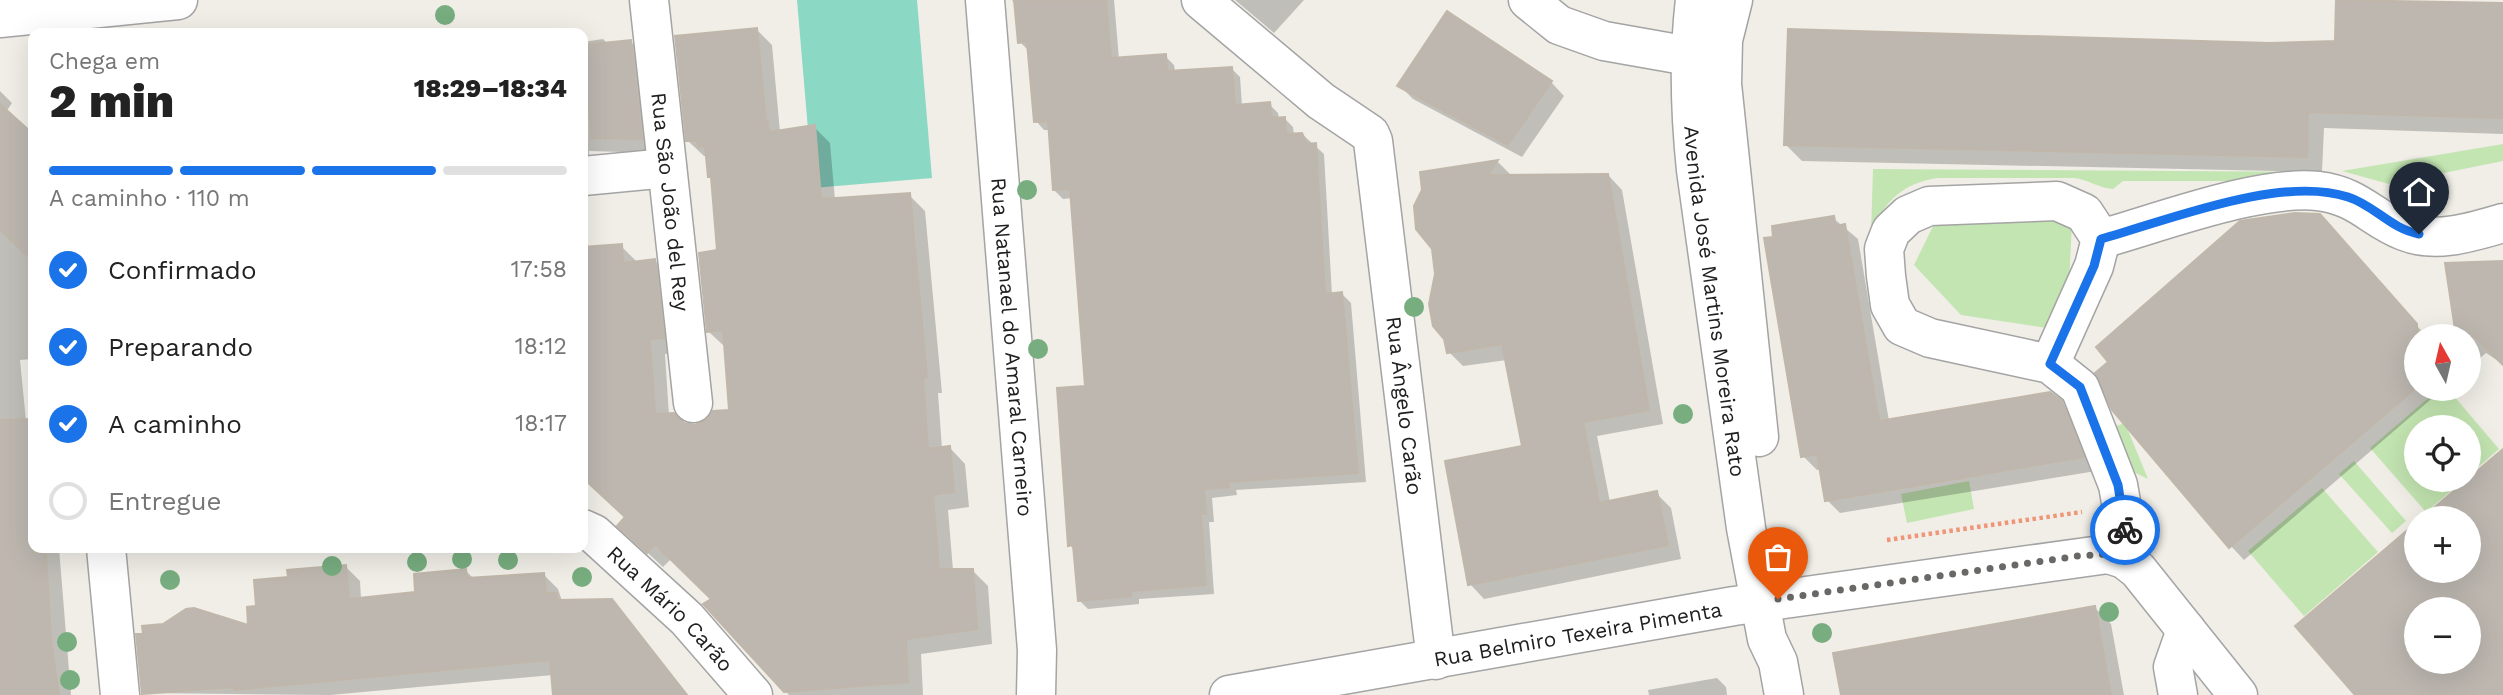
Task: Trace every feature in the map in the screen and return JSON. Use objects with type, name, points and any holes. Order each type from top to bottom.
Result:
[{"type":"street","points":[[0,18],[47,24],[178,0]]},
{"type":"street","name":"Rua São João del Rey","points":[[649,0],[693,403]]},
{"type":"street","name":"Rua Natanael do Amaral Carneiro","points":[[985,0],[1037,650],[1036,695]]},
{"type":"street","name":"Rua Ângelo Carão","points":[[1201,0],[1321,101],[1370,134],[1375,151],[1436,660]]},
{"type":"street","points":[[1528,0],[1559,25],[1604,41],[1689,56]]},
{"type":"street","name":"Avenida José Martins Moreira Rato","points":[[1695,0],[1689,56],[1690,118],[1696,170],[1746,528],[1769,601]]},
{"type":"street","name":"Avenida José Martins Moreira Rato","points":[[1733,0],[1723,40],[1722,84],[1769,601]]},
{"type":"street","points":[[588,176],[667,168]]},
{"type":"street","points":[[2101,239],[2247,198],[2295,190],[2350,197],[2404,231],[2434,237],[2465,234],[2503,223]]},
{"type":"street","points":[[2050,364],[2094,266],[2101,239],[2084,213],[2057,201],[1929,206],[1908,215],[1891,231],[1884,249],[1886,276],[1890,305],[1902,326],[1930,338],[2050,364],[2080,387],[2118,485],[2125,525],[2124,559],[2138,570],[2238,695]]},
{"type":"street","name":"Rua Mário Carão","points":[[588,532],[687,619],[754,695]]},
{"type":"street","points":[[106,553],[120,695]]},
{"type":"street","name":"Rua Belmiro Texeira Pimenta","points":[[1229,695],[1769,601],[2078,556],[2108,554],[2124,559]]},
{"type":"street","points":[[1769,601],[1781,633],[1781,678]]},
{"type":"street","points":[[2178,695],[2173,667],[2186,630]]},
{"type":"green space","points":[[797,0],[917,0],[932,178],[813,188]]},
{"type":"green space","points":[[2503,144],[2503,161],[2389,184],[2342,171]]},
{"type":"green space","points":[[1873,169],[2314,172],[2290,181],[2123,181],[2113,189],[2074,178],[1938,178],[1915,184],[1896,196],[1882,212],[1871,234]]},
{"type":"green space","points":[[2064,211],[2072,222],[2067,325],[2060,330],[1961,315],[1914,265],[1940,212]]},
{"type":"green space","points":[[2425,401],[2458,401],[2470,415],[2409,415]]},
{"type":"green space","points":[[2404,419],[2404,487],[2370,448]]},
{"type":"green space","points":[[2125,423],[2148,479],[2111,461],[2104,430]]},
{"type":"green space","points":[[2481,428],[2499,449],[2481,465]]},
{"type":"green space","points":[[2354,461],[2404,519],[2404,523],[2392,533],[2339,474]]},
{"type":"green space","points":[[1969,481],[1974,509],[1907,523],[1901,494]]},
{"type":"green space","points":[[2322,488],[2378,552],[2304,616],[2248,551]]},
{"type":"green space","points":[[2408,492],[2450,492],[2433,506],[2421,506]]},
{"type":"building","points":[[1014,0],[1106,0],[1111,58],[1166,54],[1167,71],[1232,67],[1235,105],[1270,102],[1272,118],[1285,117],[1286,134],[1302,133],[1307,144],[1316,143],[1325,294],[1342,292],[1358,473],[1228,482],[1229,487],[1204,489],[1206,514],[1201,514],[1206,585],[1131,591],[1131,596],[1078,601],[1073,545],[1068,546],[1057,388],[1085,386],[1070,189],[1053,190],[1048,121],[1034,122],[1027,42],[1018,43]]},
{"type":"building","points":[[2336,0],[2503,3],[2503,118],[2308,112],[2307,157],[1784,145],[1788,29],[2269,43],[2335,41]]},
{"type":"building","points":[[1447,11],[1552,81],[1508,145],[1397,86]]},
{"type":"building","points":[[757,28],[769,132],[815,125],[821,199],[910,193],[927,377],[923,378],[928,449],[950,446],[954,492],[933,495],[939,569],[973,569],[977,629],[906,639],[908,682],[784,692],[703,604],[711,599],[655,544],[647,553],[617,526],[625,517],[588,483],[588,247],[622,244],[623,263],[655,259],[664,338],[650,339],[655,414],[674,413],[684,423],[695,425],[706,420],[713,411],[729,410],[723,330],[707,332],[699,253],[717,250],[711,177],[708,177],[705,146],[698,147],[697,141],[686,141],[675,36]]},
{"type":"building","points":[[631,40],[642,139],[592,138],[588,111],[588,44]]},
{"type":"building","points":[[0,104],[28,129],[28,256],[0,230]]},
{"type":"building","points":[[1498,160],[1488,175],[1608,174],[1649,410],[1583,422],[1599,503],[1657,491],[1668,545],[1468,585],[1445,461],[1522,446],[1502,344],[1447,353],[1444,339],[1433,326],[1429,304],[1435,274],[1432,249],[1416,229],[1414,206],[1422,190],[1420,172]]},
{"type":"building","points":[[2295,213],[2320,214],[2417,324],[2404,324],[2404,398],[2229,548],[2112,410],[2095,373],[2108,362],[2096,347],[2240,221]]},
{"type":"building","points":[[1834,216],[1836,226],[1845,224],[1879,421],[2050,392],[2062,401],[2084,457],[1825,501],[1817,454],[1801,457],[1764,238],[1773,237],[1772,226]]},
{"type":"building","points":[[2503,261],[2503,365],[2482,344],[2482,324],[2454,324],[2445,263]]},
{"type":"building","points":[[28,419],[28,553],[46,553],[51,640],[59,695],[0,695],[0,420]]},
{"type":"building","points":[[2503,449],[2503,695],[2355,695],[2295,626],[2404,533],[2404,583],[2481,583],[2481,506],[2436,506],[2453,492],[2481,492],[2481,468]]},
{"type":"building","points":[[346,565],[349,599],[415,592],[414,574],[466,569],[467,578],[544,573],[546,593],[556,593],[557,600],[612,599],[687,695],[553,695],[550,660],[234,690],[234,687],[142,694],[136,634],[143,634],[142,626],[163,624],[186,609],[194,608],[248,625],[247,607],[256,606],[254,580],[288,577],[287,570]]},
{"type":"building","points":[[2095,606],[2111,695],[1841,695],[1833,653]]},
{"type":"way so far","points":[[1778,599],[2078,556],[2108,554],[2124,559],[2125,530]]},
{"type":"route","points":[[2125,530],[2118,485],[2080,387],[2050,364],[2094,266],[2101,239],[2247,198],[2295,190],[2320,191],[2350,197],[2404,231],[2419,234]]}]
